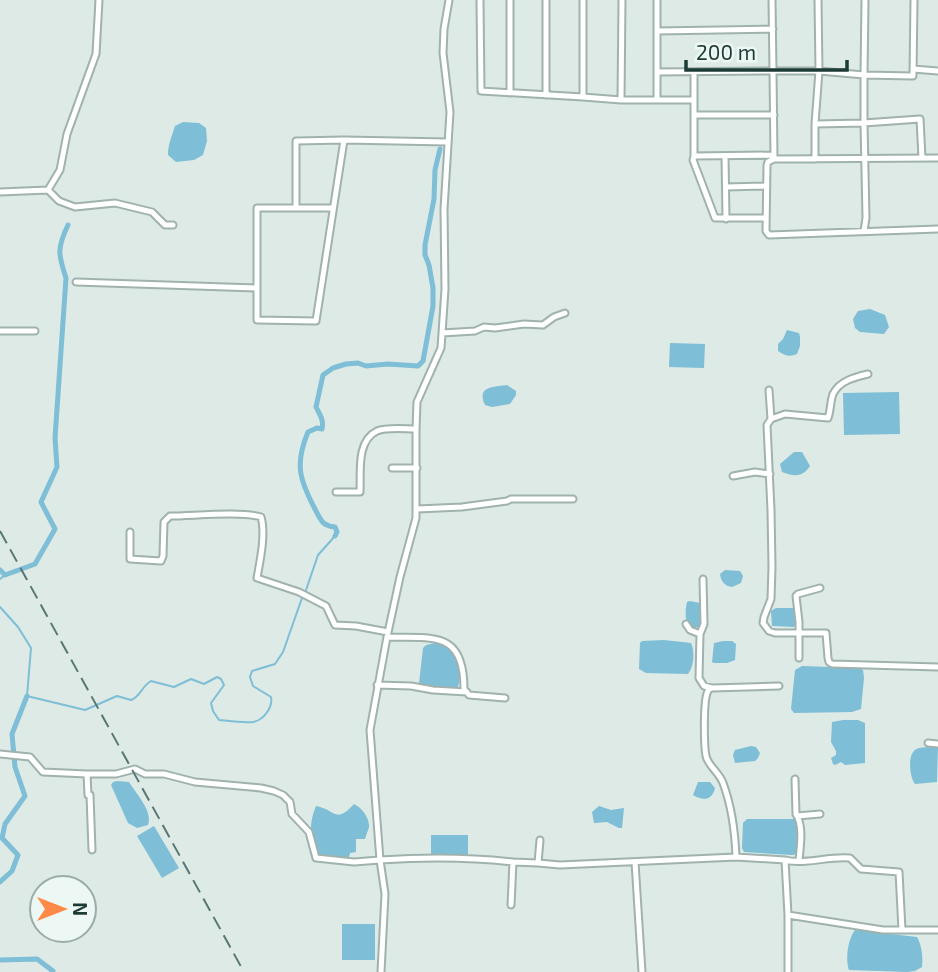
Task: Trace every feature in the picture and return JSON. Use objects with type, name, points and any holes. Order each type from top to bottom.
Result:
[{"type":"street","points":[[48,190],[61,170],[67,134],[96,54],[99,0]]},
{"type":"street","points":[[381,972],[385,894],[370,730],[387,634],[416,518],[417,402],[441,348],[444,209],[450,112],[443,53],[449,0]]},
{"type":"street","points":[[480,0],[482,91],[621,100],[694,100]]},
{"type":"street","points":[[510,0],[510,93]]},
{"type":"street","points":[[546,0],[546,95]]},
{"type":"street","points":[[583,0],[583,97]]},
{"type":"street","points":[[621,100],[622,0]]},
{"type":"street","points":[[657,0],[657,100]]},
{"type":"street","points":[[772,0],[774,157]]},
{"type":"street","points":[[815,159],[819,71],[818,0]]},
{"type":"street","points":[[864,231],[865,0]]},
{"type":"street","points":[[657,72],[819,71],[913,76],[914,0]]},
{"type":"street","points":[[657,31],[773,29]]},
{"type":"street","points":[[913,69],[938,71]]},
{"type":"street","points":[[694,72],[692,160],[714,217],[766,218]]},
{"type":"street","points":[[695,115],[774,115]]},
{"type":"street","points":[[815,124],[920,120],[922,158]]},
{"type":"street","points":[[333,208],[257,208],[257,320],[316,321],[344,140]]},
{"type":"street","points":[[296,208],[296,141],[448,142]]},
{"type":"street","points":[[694,156],[938,158]]},
{"type":"street","points":[[725,156],[726,219]]},
{"type":"street","points":[[774,157],[767,165],[766,233],[769,235],[938,229]]},
{"type":"street","points":[[726,187],[767,186]]},
{"type":"street","points":[[0,192],[48,190],[59,201],[75,207],[115,203],[152,212],[164,225],[173,225]]},
{"type":"street","points":[[76,282],[257,288]]},
{"type":"street","points":[[442,333],[475,331],[484,327],[543,325],[565,313]]},
{"type":"street","points":[[0,331],[35,331]]},
{"type":"street","points":[[868,374],[848,380],[836,389],[828,418],[785,414],[771,419],[767,425],[771,599],[763,624],[769,631],[826,633],[828,658],[831,663],[938,667]]},
{"type":"street","points":[[769,390],[771,419]]},
{"type":"street","points":[[336,492],[360,492],[363,447],[369,437],[379,430],[416,429]]},
{"type":"street","points":[[392,468],[417,468]]},
{"type":"street","points":[[733,476],[755,471],[770,474]]},
{"type":"street","points":[[417,509],[462,507],[507,502],[511,499],[573,499]]},
{"type":"street","points":[[130,532],[130,559],[161,561],[164,522],[170,516],[261,517],[264,525],[257,578],[299,592],[327,606],[335,625],[356,626],[387,634],[448,643],[455,648],[458,655],[464,689],[469,695],[505,698]]},
{"type":"street","points":[[703,579],[704,624],[700,634],[699,678],[704,686],[779,686]]},
{"type":"street","points":[[799,658],[796,594],[820,588]]},
{"type":"street","points":[[686,624],[690,630],[700,634]]},
{"type":"street","points":[[377,685],[467,692]]},
{"type":"street","points":[[712,688],[707,692],[704,727],[706,758],[723,782],[733,820],[736,857]]},
{"type":"street","points":[[928,743],[938,744]]},
{"type":"street","points":[[0,754],[30,757],[43,772],[116,774],[135,769],[148,775],[164,774],[195,782],[274,791],[283,795],[290,803],[292,814],[309,832],[316,858],[354,862],[477,858],[560,864],[736,857],[792,862],[850,858],[861,869],[899,872],[902,930]]},
{"type":"street","points":[[87,774],[92,850]]},
{"type":"street","points":[[795,779],[797,816],[800,819],[799,862]]},
{"type":"street","points":[[797,816],[820,814]]},
{"type":"street","points":[[538,863],[540,841]]},
{"type":"street","points":[[785,860],[788,972]]},
{"type":"street","points":[[511,905],[513,862]]},
{"type":"street","points":[[635,862],[642,972]]},
{"type":"street","points":[[788,915],[883,930],[938,930]]},
{"type":"water","points":[[183,122],[199,123],[206,128],[207,141],[203,155],[194,160],[176,162],[168,155],[169,147],[175,126]]},
{"type":"water","points":[[870,309],[885,315],[889,327],[884,334],[860,332],[855,328],[853,319],[858,311]]},
{"type":"water","points":[[787,330],[799,333],[800,337],[797,354],[788,356],[778,351],[778,344]]},
{"type":"water","points":[[670,343],[705,344],[704,368],[669,367]]},
{"type":"water","points":[[507,385],[516,391],[510,404],[492,407],[485,405],[485,391]]},
{"type":"water","points":[[899,392],[900,434],[844,435],[843,393]]},
{"type":"water","points":[[794,452],[802,452],[810,466],[798,475],[790,475],[782,472],[780,464]]},
{"type":"water","points":[[725,570],[740,571],[743,576],[741,583],[732,587],[725,585],[720,574]]},
{"type":"water","points":[[687,602],[700,603],[701,627],[688,626],[686,611]]},
{"type":"water","points":[[776,608],[795,608],[797,612],[794,627],[772,626],[771,611]]},
{"type":"water","points":[[664,640],[691,643],[693,659],[688,674],[646,673],[639,669],[640,643]]},
{"type":"water","points":[[723,641],[736,644],[735,660],[714,663],[714,643]]},
{"type":"water","points":[[440,642],[452,650],[458,662],[460,677],[457,690],[431,688],[419,683],[423,648]]},
{"type":"water","points":[[802,666],[863,670],[861,709],[852,712],[794,713],[791,709],[795,670]]},
{"type":"water","points":[[843,720],[865,723],[865,763],[833,764],[831,758],[836,755],[836,751],[831,742],[832,722]]},
{"type":"water","points":[[756,747],[760,753],[758,758],[755,761],[735,763],[735,750]]},
{"type":"water","points":[[938,747],[937,782],[915,784],[910,767],[912,753],[918,748]]},
{"type":"water","points":[[117,781],[129,782],[146,809],[148,825],[137,828],[128,823],[111,785]]},
{"type":"water","points":[[698,782],[710,782],[715,788],[709,798],[693,795]]},
{"type":"water","points":[[354,804],[364,813],[369,824],[365,839],[356,839],[356,852],[343,858],[318,854],[311,830],[316,806],[339,815]]},
{"type":"water","points":[[599,806],[611,810],[624,808],[622,828],[607,822],[594,823],[592,812]]},
{"type":"water","points":[[747,819],[795,819],[799,823],[797,854],[744,852],[743,823]]},
{"type":"water","points":[[154,826],[179,868],[162,878],[137,836]]},
{"type":"water","points":[[431,835],[468,835],[468,854],[431,854]]},
{"type":"water","points":[[342,924],[375,924],[375,960],[342,960]]},
{"type":"water","points":[[855,930],[917,937],[922,952],[922,967],[907,972],[849,970],[848,949]]},
{"type":"waterway","points":[[335,536],[335,527],[321,520],[310,500],[301,473],[301,454],[308,432],[322,429],[322,420],[316,407],[323,375],[346,364],[418,366],[423,361],[433,306],[433,288],[425,245],[440,149]]},
{"type":"waterway","points":[[0,570],[5,575],[35,564],[55,529],[41,502],[57,467],[55,438],[66,278],[60,251],[68,225]]},
{"type":"waterway","points":[[305,593],[318,555],[335,536]]},
{"type":"waterway","points":[[0,579],[5,575]]},
{"type":"waterway","points":[[0,607],[18,627],[31,648],[27,696],[85,710],[117,696],[131,700],[151,681],[174,687],[191,679],[204,684],[217,677],[224,685],[211,703],[219,720],[249,722],[264,716],[271,701],[271,697],[253,686],[250,677],[252,671],[275,664],[283,652],[302,598]]},
{"type":"waterway","points":[[0,882],[12,871],[18,855],[2,838],[5,824],[25,796],[15,767],[12,734],[27,696]]},
{"type":"waterway","points":[[0,960],[37,959],[52,972]]},
{"type":"railway","points":[[0,531],[244,972]]}]
